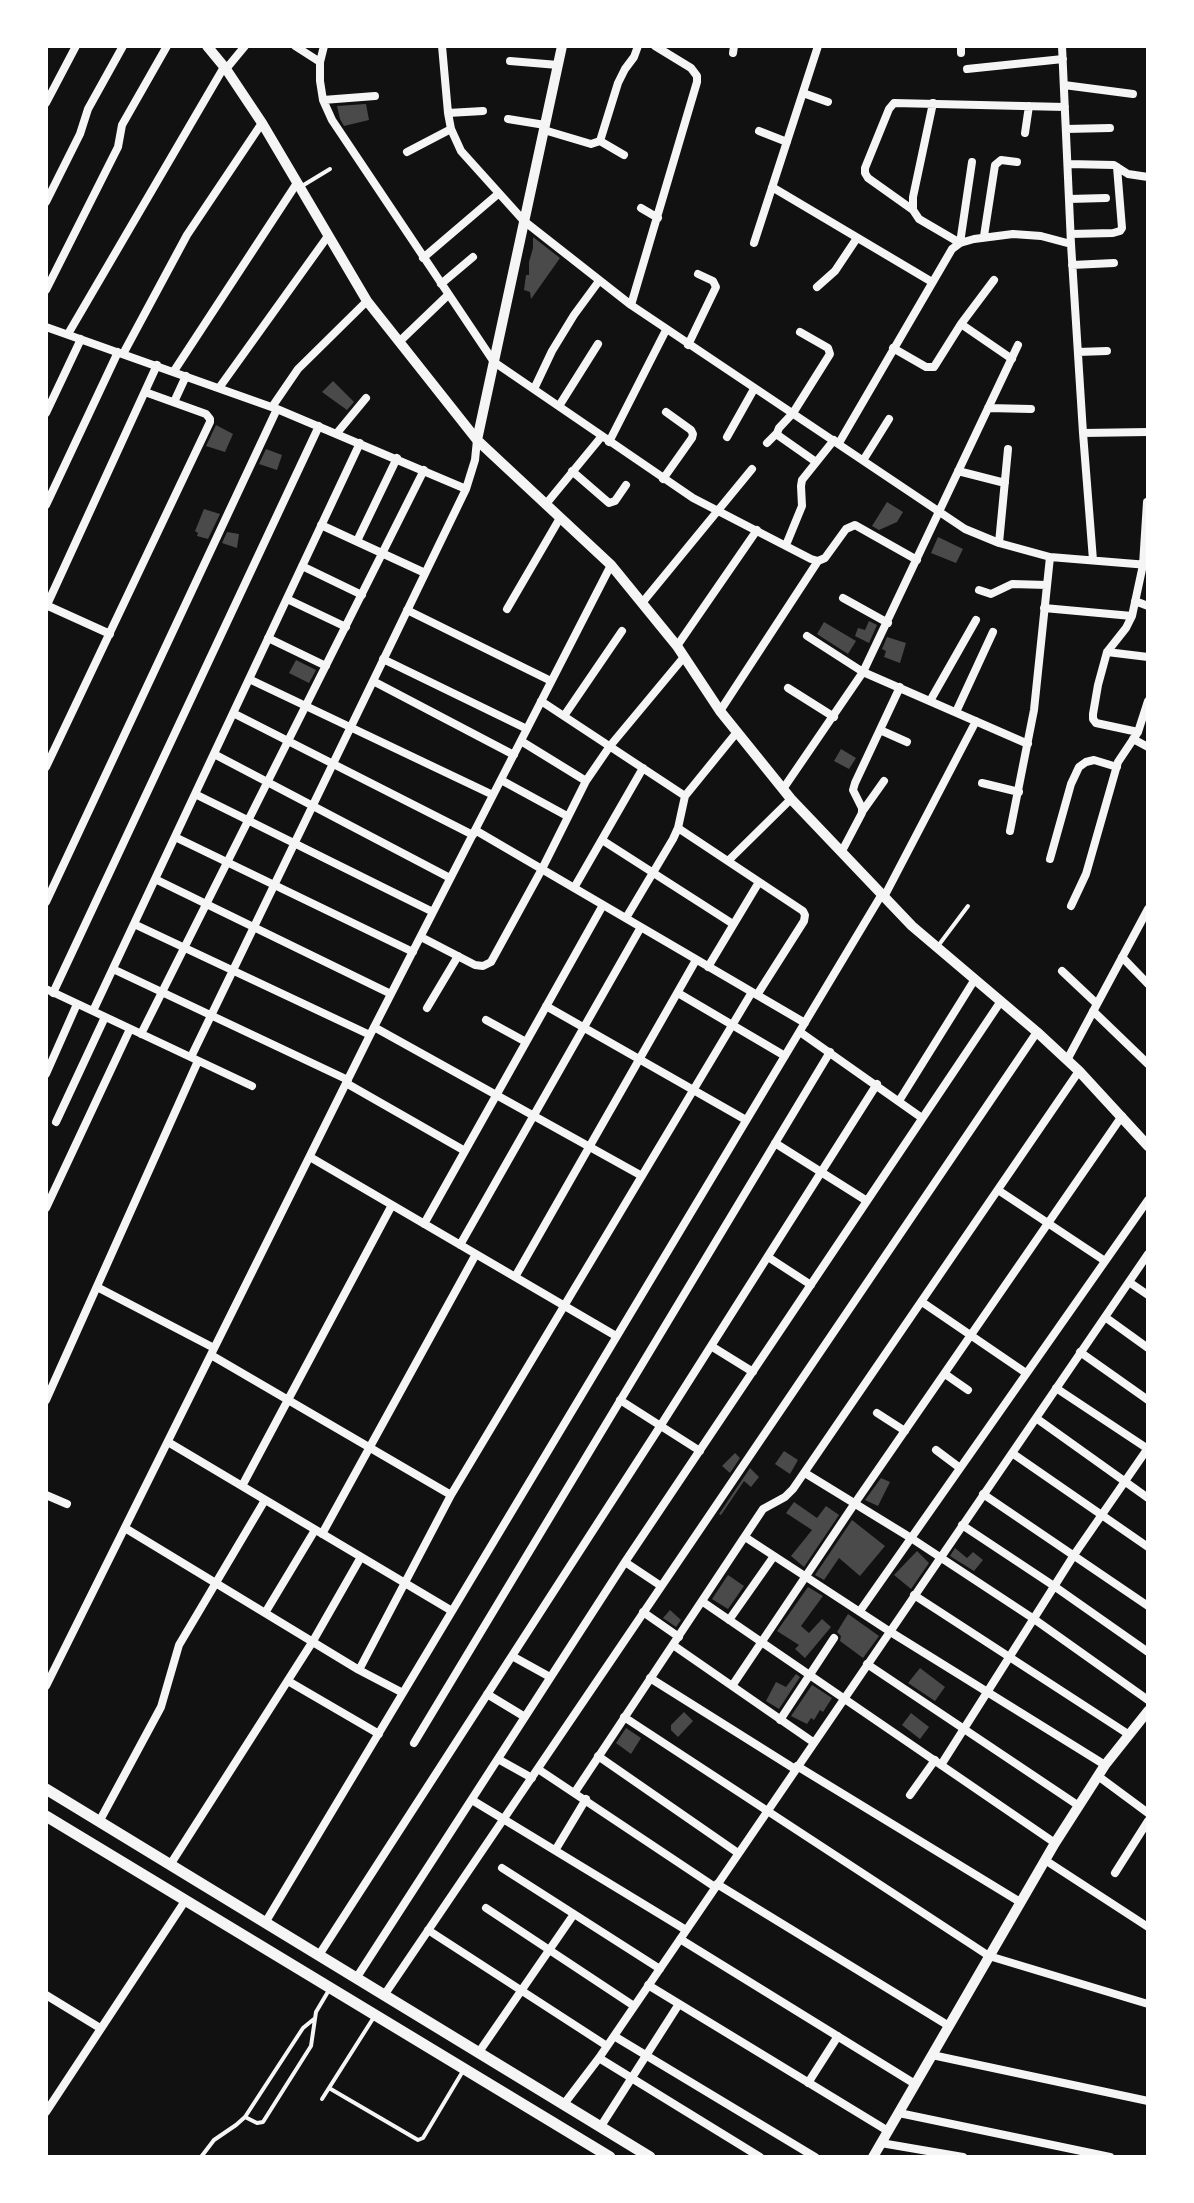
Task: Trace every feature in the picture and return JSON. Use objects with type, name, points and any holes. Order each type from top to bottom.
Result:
[{"type":"main road","points":[[46,1789],[650,2157]]},
{"type":"main road","points":[[46,1816],[610,2157]]},
{"type":"main road","points":[[213,1917],[225,1898]]},
{"type":"street","points":[[46,103],[76,46]]},
{"type":"street","points":[[46,202],[80,134],[88,109],[123,46]]},
{"type":"street","points":[[46,290],[118,147],[122,125],[167,46]]},
{"type":"street","points":[[207,46],[262,123],[367,301],[477,440],[611,565],[677,646],[720,711],[791,799],[912,926],[1079,1071],[1148,1146]]},
{"type":"street","points":[[68,334],[225,68],[245,46]]},
{"type":"street","points":[[295,46],[320,62]]},
{"type":"street","points":[[324,46],[320,81],[323,100],[332,120],[494,362],[693,498],[818,561]]},
{"type":"street","points":[[442,46],[448,113],[461,151],[524,221],[631,305],[965,529],[999,543],[1050,557],[1146,565]]},
{"type":"street","points":[[46,1400],[211,1016],[466,489],[475,460],[562,46]]},
{"type":"street","points":[[600,141],[618,83],[638,46]]},
{"type":"street","points":[[631,305],[697,82],[691,68],[655,46]]},
{"type":"street","points":[[754,243],[818,46]]},
{"type":"street","points":[[1062,46],[1072,265],[1093,560]]},
{"type":"street","points":[[967,69],[1063,59]]},
{"type":"street","points":[[510,61],[558,65]]},
{"type":"street","points":[[1064,85],[1133,94]]},
{"type":"street","points":[[803,93],[828,102]]},
{"type":"street","points":[[323,100],[375,96]]},
{"type":"street","points":[[960,243],[919,219],[913,210],[865,173],[889,109],[898,102],[1065,107]]},
{"type":"street","points":[[913,210],[933,103]]},
{"type":"street","points":[[1025,133],[1029,106]]},
{"type":"street","points":[[448,113],[483,111]]},
{"type":"street","points":[[508,119],[545,127],[591,144],[600,141],[624,155]]},
{"type":"street","points":[[46,505],[121,353],[187,235],[262,123]]},
{"type":"street","points":[[1066,129],[1110,128]]},
{"type":"street","points":[[407,152],[451,129]]},
{"type":"street","points":[[759,131],[787,142]]},
{"type":"street","points":[[984,236],[995,165],[1001,160],[1017,162]]},
{"type":"street","points":[[960,243],[972,162]]},
{"type":"street","points":[[1068,164],[1114,165],[1128,174],[1148,177]]},
{"type":"street","points":[[786,545],[802,506],[802,480],[837,442],[952,249],[960,243],[984,236],[1013,234],[1071,239],[1120,231],[1117,167]]},
{"type":"street","points":[[174,371],[298,185]]},
{"type":"street","points":[[772,187],[932,282]]},
{"type":"street","points":[[423,258],[498,194]]},
{"type":"street","points":[[1069,199],[1106,198]]},
{"type":"street","points":[[641,208],[658,218]]},
{"type":"street","points":[[219,388],[328,236]]},
{"type":"street","points":[[817,287],[835,271],[857,238]]},
{"type":"street","points":[[441,284],[473,257]]},
{"type":"street","points":[[1072,265],[1114,263]]},
{"type":"street","points":[[688,345],[716,287],[713,281],[698,274]]},
{"type":"street","points":[[893,348],[926,367],[934,367],[994,280]]},
{"type":"street","points":[[534,389],[559,339],[599,281]]},
{"type":"street","points":[[399,342],[448,295]]},
{"type":"street","points":[[46,902],[274,408],[298,369],[367,301]]},
{"type":"street","points":[[961,324],[1012,359]]},
{"type":"street","points":[[46,327],[274,408],[466,489]]},
{"type":"street","points":[[546,504],[572,471],[606,439],[666,330]]},
{"type":"street","points":[[767,443],[793,413],[830,354],[828,348],[800,332]]},
{"type":"street","points":[[46,413],[81,339]]},
{"type":"street","points":[[559,406],[598,344]]},
{"type":"street","points":[[783,789],[863,672],[1018,345]]},
{"type":"street","points":[[1078,352],[1107,351]]},
{"type":"street","points":[[110,634],[46,606],[157,365]]},
{"type":"street","points":[[174,402],[186,376]]},
{"type":"street","points":[[727,437],[754,389]]},
{"type":"street","points":[[46,767],[210,422],[206,414],[145,392]]},
{"type":"street","points":[[337,433],[366,398]]},
{"type":"street","points":[[988,408],[1031,409]]},
{"type":"street","points":[[663,479],[693,434],[666,412]]},
{"type":"street","points":[[864,459],[889,419]]},
{"type":"street","points":[[252,1086],[50,991],[319,426]]},
{"type":"street","points":[[1083,433],[1148,432]]},
{"type":"street","points":[[777,433],[816,462]]},
{"type":"street","points":[[93,1011],[360,443]]},
{"type":"street","points":[[999,543],[1008,449]]},
{"type":"street","points":[[357,541],[397,458]]},
{"type":"street","points":[[642,603],[752,469]]},
{"type":"street","points":[[141,1034],[424,470]]},
{"type":"street","points":[[572,471],[609,503],[615,501],[626,485]]},
{"type":"street","points":[[958,471],[1005,483]]},
{"type":"street","points":[[1147,502],[1146,565],[1132,616],[1107,652],[1093,719],[1096,723],[1136,736],[1148,747]]},
{"type":"street","points":[[507,609],[560,518]]},
{"type":"street","points":[[321,525],[425,573]]},
{"type":"street","points":[[720,711],[818,561],[825,558],[846,529],[855,525],[917,560]]},
{"type":"street","points":[[677,646],[757,530]]},
{"type":"street","points":[[1010,831],[1028,744],[1050,557]]},
{"type":"street","points":[[46,1686],[372,1031],[611,565]]},
{"type":"street","points":[[302,566],[362,595]]},
{"type":"street","points":[[979,590],[991,594],[1012,584],[1047,585]]},
{"type":"street","points":[[843,598],[888,623]]},
{"type":"street","points":[[287,599],[346,627]]},
{"type":"street","points":[[1135,601],[1148,606]]},
{"type":"street","points":[[1044,608],[1132,616]]},
{"type":"street","points":[[407,610],[551,681]]},
{"type":"street","points":[[930,701],[976,620]]},
{"type":"street","points":[[564,716],[622,631]]},
{"type":"street","points":[[956,712],[993,632]]},
{"type":"street","points":[[807,636],[863,672],[1028,744]]},
{"type":"street","points":[[268,638],[326,666]]},
{"type":"street","points":[[1107,652],[1148,657]]},
{"type":"street","points":[[421,937],[475,965],[483,966],[491,962],[586,781],[610,746],[684,657]]},
{"type":"street","points":[[383,659],[527,729]]},
{"type":"street","points":[[249,679],[493,795]]},
{"type":"street","points":[[373,681],[514,755]]},
{"type":"street","points":[[862,813],[853,790],[855,783],[900,687]]},
{"type":"street","points":[[788,688],[834,717]]},
{"type":"street","points":[[541,701],[685,796]]},
{"type":"street","points":[[1071,906],[1086,874],[1122,753],[1136,736],[1148,701]]},
{"type":"street","points":[[233,713],[542,869],[805,1023]]},
{"type":"street","points":[[265,1923],[883,895],[976,721]]},
{"type":"street","points":[[880,730],[907,742]]},
{"type":"street","points":[[626,918],[678,828],[685,796],[737,732]]},
{"type":"street","points":[[521,741],[586,781]]},
{"type":"street","points":[[214,754],[450,878]]},
{"type":"street","points":[[1050,859],[1071,784],[1079,767],[1094,760],[1117,767]]},
{"type":"street","points":[[574,888],[643,768]]},
{"type":"street","points":[[501,780],[567,816]]},
{"type":"street","points":[[842,851],[862,813],[884,781]]},
{"type":"street","points":[[982,783],[1019,792]]},
{"type":"street","points":[[195,794],[433,912]]},
{"type":"street","points":[[728,861],[791,799]]},
{"type":"street","points":[[359,1670],[451,1495],[732,1025],[805,917],[803,911],[678,828]]},
{"type":"street","points":[[175,837],[413,952]]},
{"type":"street","points":[[602,840],[733,924]]},
{"type":"street","points":[[155,879],[391,994]]},
{"type":"street","points":[[708,967],[759,882]]},
{"type":"street","points":[[424,1224],[603,905]]},
{"type":"street","points":[[1067,1060],[1148,909]]},
{"type":"street","points":[[134,924],[372,1031],[497,1095],[642,1176]]},
{"type":"street","points":[[460,1245],[641,927]]},
{"type":"street","points":[[427,1008],[458,956]]},
{"type":"street","points":[[1122,957],[1148,984]]},
{"type":"street","points":[[515,1277],[696,960]]},
{"type":"street","points":[[113,969],[347,1082],[465,1151]]},
{"type":"street","points":[[1062,971],[1148,1064]]},
{"type":"street","points":[[899,1101],[975,979]]},
{"type":"street","points":[[678,993],[785,1056]]},
{"type":"street","points":[[357,1977],[625,1562],[1001,1001]]},
{"type":"street","points":[[46,1074],[77,1004]]},
{"type":"street","points":[[546,1006],[746,1120]]},
{"type":"street","points":[[56,1122],[105,1017]]},
{"type":"street","points":[[486,1020],[526,1042]]},
{"type":"street","points":[[46,1208],[130,1029]]},
{"type":"street","points":[[800,1032],[922,1118]]},
{"type":"street","points":[[385,1994],[1037,1032]]},
{"type":"street","points":[[414,1743],[830,1052]]},
{"type":"street","points":[[575,1792],[763,1509],[785,1497],[805,1473],[1079,1071]]},
{"type":"street","points":[[319,1955],[877,1084]]},
{"type":"street","points":[[732,1686],[1122,1116]]},
{"type":"street","points":[[775,1143],[867,1201]]},
{"type":"street","points":[[310,1157],[616,1336]]},
{"type":"street","points":[[998,1190],[1105,1261]]},
{"type":"street","points":[[860,1611],[1148,1200]]},
{"type":"street","points":[[242,1486],[392,1205]]},
{"type":"street","points":[[265,1613],[370,1448],[476,1254]]},
{"type":"street","points":[[564,2104],[599,2058],[1148,1254]]},
{"type":"street","points":[[768,1257],[811,1285]]},
{"type":"street","points":[[1129,1282],[1148,1295]]},
{"type":"street","points":[[97,1287],[213,1352],[288,1400],[451,1495]]},
{"type":"street","points":[[922,1302],[1026,1373]]},
{"type":"street","points":[[1105,1317],[1148,1348]]},
{"type":"street","points":[[711,1346],[753,1372]]},
{"type":"street","points":[[1080,1352],[1148,1400]]},
{"type":"street","points":[[945,1374],[968,1390]]},
{"type":"street","points":[[910,1795],[964,1729],[1074,1555],[1148,1449],[1056,1388]]},
{"type":"street","points":[[620,1400],[700,1451]]},
{"type":"street","points":[[877,1413],[905,1431]]},
{"type":"street","points":[[1036,1418],[1148,1498]]},
{"type":"street","points":[[168,1442],[452,1611]]},
{"type":"street","points":[[936,1450],[960,1468]]},
{"type":"street","points":[[1012,1453],[1148,1547]]},
{"type":"street","points":[[805,1473],[1034,1619],[1148,1700]]},
{"type":"street","points":[[983,1494],[1148,1606]]},
{"type":"street","points":[[46,1495],[67,1504]]},
{"type":"street","points":[[99,1822],[161,1707],[179,1645],[265,1500]]},
{"type":"street","points":[[962,1525],[1148,1652]]},
{"type":"street","points":[[125,1528],[359,1670],[403,1693]]},
{"type":"street","points":[[745,1537],[1105,1765]]},
{"type":"street","points":[[729,1620],[774,1556]]},
{"type":"street","points":[[170,1865],[313,1641],[361,1557]]},
{"type":"street","points":[[625,1562],[661,1586]]},
{"type":"street","points":[[914,1595],[1128,1734]]},
{"type":"street","points":[[703,1602],[1055,1843]]},
{"type":"street","points":[[643,1612],[679,1637]]},
{"type":"street","points":[[780,1720],[834,1638]]},
{"type":"street","points":[[673,1645],[813,1742]]},
{"type":"street","points":[[512,1656],[550,1677]]},
{"type":"street","points":[[867,1664],[1079,1806]]},
{"type":"street","points":[[650,1678],[1020,1902]]},
{"type":"street","points":[[288,1681],[379,1734]]},
{"type":"street","points":[[487,1694],[525,1717]]},
{"type":"street","points":[[873,2157],[1055,1843],[1105,1765],[1148,1711]]},
{"type":"street","points":[[624,1717],[989,1956],[1148,2004]]},
{"type":"street","points":[[598,1756],[738,1853]]},
{"type":"street","points":[[498,1759],[532,1778]]},
{"type":"street","points":[[538,1769],[716,1886],[949,2026]]},
{"type":"street","points":[[1098,1776],[1148,1813]]},
{"type":"street","points":[[556,1849],[586,1799]]},
{"type":"street","points":[[472,1800],[686,1930]]},
{"type":"street","points":[[1115,1873],[1148,1821]]},
{"type":"street","points":[[1045,1860],[1148,1927]]},
{"type":"street","points":[[502,1868],[660,1969]]},
{"type":"street","points":[[46,2112],[185,1901]]},
{"type":"street","points":[[486,1908],[634,2006]]},
{"type":"street","points":[[479,2052],[574,1914]]},
{"type":"street","points":[[428,1930],[607,2046]]},
{"type":"street","points":[[680,1939],[915,2084]]},
{"type":"street","points":[[648,1985],[888,2131]]},
{"type":"street","points":[[46,1995],[100,2028]]},
{"type":"street","points":[[601,2126],[679,2004]]},
{"type":"street","points":[[614,2036],[815,2157]]},
{"type":"street","points":[[808,2083],[838,2036]]},
{"type":"street","points":[[932,2055],[1148,2101]]},
{"type":"street","points":[[599,2058],[760,2157]]},
{"type":"street","points":[[899,2113],[1110,2157]]},
{"type":"street","points":[[881,2143],[963,2157]]},
{"type":"lane","points":[[298,185],[330,169]]},
{"type":"lane","points":[[937,948],[968,906]]},
{"type":"lane","points":[[201,2157],[214,2140],[245,2117],[303,2028],[314,2019],[331,1988]]},
{"type":"lane","points":[[322,2099],[376,2015]]},
{"type":"lane","points":[[245,2117],[257,2123],[263,2122],[311,2046],[314,2019]]},
{"type":"lane","points":[[329,2088],[418,2140],[423,2138],[464,2069]]},
{"type":"building","points":[[366,104],[369,120],[344,126],[337,106]]},
{"type":"building","points":[[533,237],[560,258],[531,299],[530,292],[524,290],[526,275],[529,275]]},
{"type":"building","points":[[333,381],[354,402],[347,410],[322,392]]},
{"type":"building","points":[[216,425],[233,434],[225,452],[206,446]]},
{"type":"building","points":[[266,449],[282,455],[277,470],[259,464]]},
{"type":"building","points":[[887,502],[903,512],[897,522],[879,530],[872,526]]},
{"type":"building","points":[[204,509],[220,514],[208,539],[197,536],[195,531]]},
{"type":"building","points":[[227,532],[239,534],[237,548],[222,543]]},
{"type":"building","points":[[938,537],[963,549],[956,563],[931,553]]},
{"type":"building","points":[[869,621],[877,625],[869,643],[855,636],[858,628],[865,630]]},
{"type":"building","points":[[824,622],[856,641],[848,654],[817,634]]},
{"type":"building","points":[[887,637],[906,643],[900,663],[884,657],[886,651],[882,649]]},
{"type":"building","points":[[296,660],[316,670],[309,683],[289,673]]},
{"type":"building","points":[[841,749],[856,758],[849,769],[834,761]]},
{"type":"building","points":[[784,1451],[798,1460],[790,1474],[775,1464]]},
{"type":"building","points":[[735,1453],[740,1458],[730,1473],[722,1466]]},
{"type":"building","points":[[750,1468],[759,1477],[751,1487],[744,1481],[719,1514]]},
{"type":"building","points":[[881,1478],[890,1482],[878,1506],[865,1500]]},
{"type":"building","points":[[794,1502],[817,1518],[826,1506],[839,1515],[804,1567],[791,1556],[812,1530],[786,1513]]},
{"type":"building","points":[[852,1520],[885,1546],[860,1576],[839,1558],[824,1580],[815,1575]]},
{"type":"building","points":[[955,1548],[967,1558],[973,1552],[983,1560],[974,1571],[950,1556]]},
{"type":"building","points":[[917,1551],[929,1563],[911,1589],[894,1575]]},
{"type":"building","points":[[728,1575],[744,1586],[728,1609],[712,1599]]},
{"type":"building","points":[[808,1587],[823,1596],[801,1626],[809,1633],[822,1619],[831,1627],[805,1658],[795,1649],[799,1645],[777,1631]]},
{"type":"building","points":[[670,1610],[681,1620],[676,1627],[663,1618]]},
{"type":"building","points":[[848,1614],[879,1636],[863,1658],[840,1641],[841,1636],[837,1632]]},
{"type":"building","points":[[920,1668],[945,1687],[935,1701],[908,1683]]},
{"type":"building","points":[[796,1674],[800,1677],[779,1709],[766,1701],[776,1682],[786,1687]]},
{"type":"building","points":[[812,1685],[832,1698],[823,1712],[820,1710],[814,1720],[811,1718],[807,1724],[791,1716]]},
{"type":"building","points":[[684,1712],[693,1721],[678,1737],[671,1730],[671,1725]]},
{"type":"building","points":[[911,1713],[929,1727],[920,1739],[902,1725]]},
{"type":"building","points":[[626,1728],[641,1738],[631,1754],[616,1743]]}]
